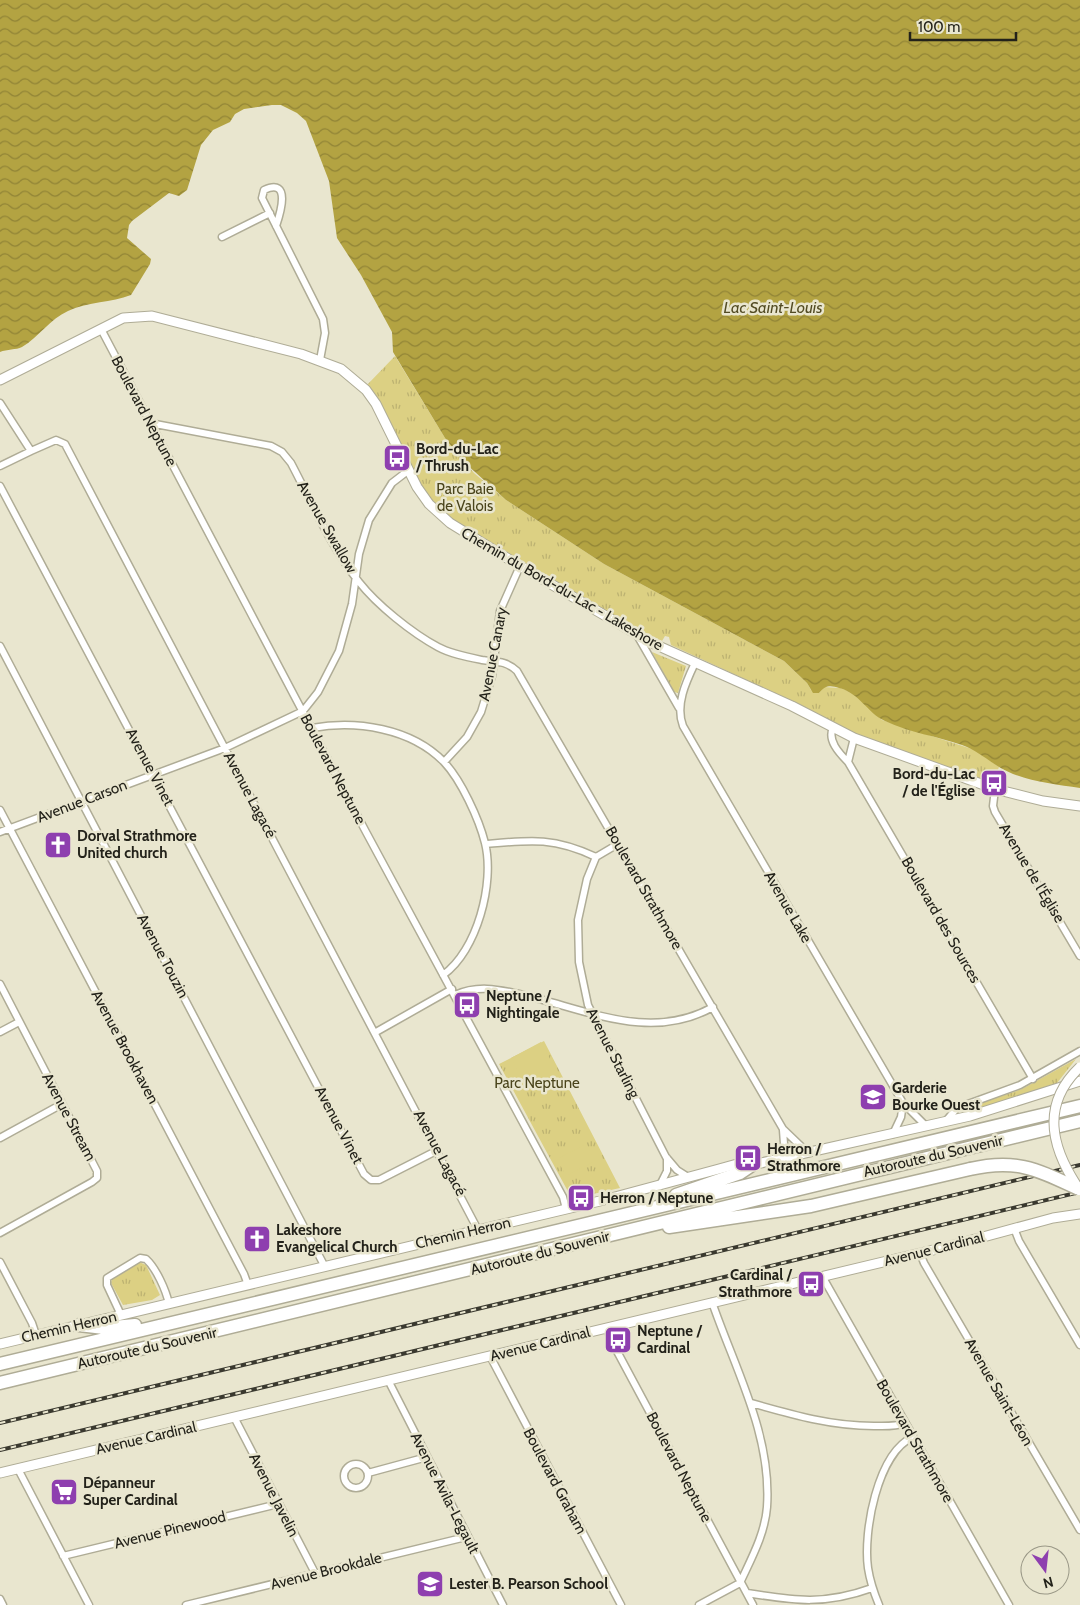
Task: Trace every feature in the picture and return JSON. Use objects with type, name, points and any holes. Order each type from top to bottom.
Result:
[{"type":"highway","name":"Autoroute du Souvenir","points":[[0,1364],[1080,1106]]},
{"type":"highway","name":"Autoroute du Souvenir","points":[[0,1383],[614,1235],[753,1198],[1080,1121]]},
{"type":"highway","points":[[614,1235],[795,1209],[996,1164],[1019,1165],[1047,1173],[1080,1189]]},
{"type":"highway","points":[[634,1212],[708,1182],[740,1173],[752,1165]]},
{"type":"highway","points":[[80,1325],[104,1328],[175,1322]]},
{"type":"main road","name":"Chemin du Bord-du-Lac - Lakeshore","points":[[0,380],[123,318],[152,316],[225,333],[320,360],[341,369],[366,390],[376,404],[421,493],[439,515],[520,566],[637,635],[781,701],[854,738],[995,789],[1034,799],[1080,806]]},
{"type":"main road","points":[[1080,1067],[1062,1089],[1053,1123],[1058,1154],[1080,1189]]},
{"type":"main road","name":"Chemin Herron","points":[[0,1344],[566,1209],[737,1164],[752,1165],[926,1126],[1004,1106],[1080,1082]]},
{"type":"main road","name":"Avenue Cardinal","points":[[0,1473],[920,1253],[1057,1217],[1079,1218]]},
{"type":"street","points":[[276,226],[283,202],[281,193],[277,189],[270,188],[264,190],[262,198],[276,226],[323,319],[325,333],[320,360]]},
{"type":"street","points":[[222,237],[270,214]]},
{"type":"street","name":"Boulevard Neptune","points":[[101,329],[443,975],[454,992],[563,1197],[566,1209]]},
{"type":"street","points":[[0,403],[31,450],[0,466]]},
{"type":"street","name":"Avenue Swallow","points":[[150,423],[271,446],[282,452],[291,463],[335,545],[356,577],[376,599],[424,638],[457,654],[494,661]]},
{"type":"street","name":"Avenue Lagacé","points":[[31,450],[56,440],[65,444],[376,1032],[478,1230]]},
{"type":"street","points":[[303,711],[318,692],[339,651],[352,604],[359,554],[374,511],[397,477],[409,470]]},
{"type":"street","name":"Avenue Vinet","points":[[0,486],[360,1166],[371,1180],[379,1180],[438,1150]]},
{"type":"street","name":"Avenue Canary","points":[[444,762],[467,737],[477,721],[490,686],[500,611],[520,566]]},
{"type":"street","name":"Avenue Lake","points":[[637,635],[679,708],[683,726],[695,748],[902,1103],[926,1126]]},
{"type":"street","name":"Avenue Touzin","points":[[0,646],[325,1267]]},
{"type":"street","name":"Boulevard Strathmore","points":[[494,661],[507,663],[519,674],[783,1129],[808,1152]]},
{"type":"street","points":[[679,708],[695,663]]},
{"type":"street","name":"Avenue Carson","points":[[0,832],[225,748],[303,711]]},
{"type":"street","points":[[312,728],[335,724],[362,725],[399,734],[427,749],[444,762],[474,813],[486,844],[487,871],[481,914],[472,938],[456,965],[443,975]]},
{"type":"street","name":"Boulevard des Sources","points":[[833,728],[831,739],[848,762],[1033,1078]]},
{"type":"street","points":[[848,762],[854,738]]},
{"type":"street","name":"Avenue de l'Église","points":[[995,789],[993,806],[995,812],[1080,956]]},
{"type":"street","name":"Avenue Brookhaven","points":[[0,810],[244,1274],[248,1285]]},
{"type":"street","points":[[486,844],[536,840],[563,843],[596,857],[618,844]]},
{"type":"street","name":"Avenue Starling","points":[[596,857],[581,896],[577,931],[587,1002],[666,1157],[677,1170],[688,1177]]},
{"type":"street","name":"Avenue Stream","points":[[0,984],[98,1171],[97,1178],[0,1233]]},
{"type":"street","points":[[376,1032],[454,992],[480,988],[494,988],[592,1014],[651,1024],[685,1018],[713,1006]]},
{"type":"street","points":[[0,1032],[19,1022]]},
{"type":"street","points":[[946,1121],[957,1108],[1009,1090],[1080,1051]]},
{"type":"street","points":[[893,1134],[901,1117],[902,1103]]},
{"type":"street","points":[[0,1138],[62,1104]]},
{"type":"street","points":[[776,1160],[784,1144],[783,1129]]},
{"type":"street","points":[[660,1185],[667,1171],[666,1157]]},
{"type":"street","points":[[1014,1228],[1019,1241],[1080,1345]]},
{"type":"street","name":"Avenue Saint-Léon","points":[[920,1253],[928,1271],[1080,1530]]},
{"type":"street","points":[[122,1315],[107,1285],[107,1278],[140,1258],[146,1259],[150,1264],[166,1292],[169,1304]]},
{"type":"street","points":[[0,1262],[32,1323],[36,1335]]},
{"type":"street","name":"Boulevard Strathmore","points":[[822,1276],[1009,1605]]},
{"type":"street","points":[[699,1605],[740,1583],[758,1544],[767,1509],[766,1468],[751,1404],[712,1302]]},
{"type":"street","name":"Boulevard Neptune","points":[[607,1328],[611,1340],[753,1605]]},
{"type":"street","name":"Boulevard Graham","points":[[490,1356],[621,1605]]},
{"type":"street","name":"Avenue Avila-Legault","points":[[388,1380],[466,1537],[503,1605]]},
{"type":"street","points":[[751,1404],[817,1422],[849,1426],[897,1426],[905,1424]]},
{"type":"street","name":"Avenue Javelin","points":[[234,1417],[315,1573]]},
{"type":"street","points":[[879,1605],[872,1588],[867,1546],[873,1503],[888,1464],[905,1441],[913,1437]]},
{"type":"street","points":[[368,1473],[427,1457]]},
{"type":"street","points":[[18,1469],[89,1605]]},
{"type":"street","name":"Avenue Pinewood","points":[[63,1556],[278,1504]]},
{"type":"street","name":"Avenue Brookdale","points":[[186,1605],[208,1603],[315,1573],[466,1537]]},
{"type":"street","points":[[747,1593],[818,1602],[848,1598],[872,1588]]},
{"type":"street","points":[[0,1599],[3,1605]]},
{"type":"green space","name":"Parc Baie de Valois","points":[[395,356],[445,438],[474,473],[506,500],[604,564],[784,661],[807,683],[811,690],[819,693],[824,687],[840,688],[852,692],[882,720],[975,750],[999,767],[993,783],[851,732],[801,705],[671,645],[669,637],[665,636],[662,641],[655,639],[510,556],[450,518],[435,505],[422,487],[380,402],[367,385]]},
{"type":"green space","points":[[652,652],[686,666],[678,693],[674,692]]},
{"type":"green space","name":"Parc Neptune","points":[[544,1041],[620,1188],[584,1196],[583,1194],[575,1198],[571,1197],[499,1064]]},
{"type":"green space","points":[[541,1042],[559,1076],[529,1091],[511,1058]]},
{"type":"green space","points":[[1076,1059],[1057,1083],[998,1104],[961,1110],[1022,1089]]},
{"type":"green space","points":[[586,1144],[595,1161],[566,1176],[557,1159]]},
{"type":"green space","points":[[139,1262],[146,1265],[160,1295],[152,1300],[123,1305],[111,1283],[112,1278]]},
{"type":"water","name":"Lac Saint-Louis","points":[[0,0],[1080,0],[1080,788],[1018,776],[999,767],[967,747],[894,725],[873,713],[853,694],[836,687],[826,687],[819,693],[813,693],[807,683],[784,661],[604,564],[506,500],[464,462],[445,438],[393,352],[392,332],[361,275],[337,238],[329,181],[306,121],[297,113],[281,105],[244,109],[235,114],[230,122],[213,130],[201,145],[187,190],[179,196],[169,193],[132,221],[129,225],[127,238],[151,259],[150,264],[131,295],[84,305],[68,311],[22,347],[0,352]]},
{"type":"railway","points":[[0,1423],[1080,1165]]},
{"type":"railway","points":[[0,1450],[1080,1192]]},
{"type":"place","name":"Bord-du-Lac / Thrush","points":[[397,458]]},
{"type":"place","name":"Bord-du-Lac / de l'Église","points":[[994,783]]},
{"type":"place","name":"Dorval Strathmore United church","points":[[58,845]]},
{"type":"place","name":"Neptune / Nightingale","points":[[467,1005]]},
{"type":"place","name":"Garderie Bourke Ouest","points":[[873,1097]]},
{"type":"place","name":"Herron / Strathmore","points":[[748,1158]]},
{"type":"place","name":"Herron / Neptune","points":[[581,1198]]},
{"type":"place","name":"Lakeshore Evangelical Church","points":[[257,1239]]},
{"type":"place","name":"Cardinal / Strathmore","points":[[811,1284]]},
{"type":"place","name":"Neptune / Cardinal","points":[[618,1340]]},
{"type":"place","name":"Dépanneur Super Cardinal","points":[[64,1492]]},
{"type":"place","name":"Lester B. Pearson School","points":[[430,1584]]}]
